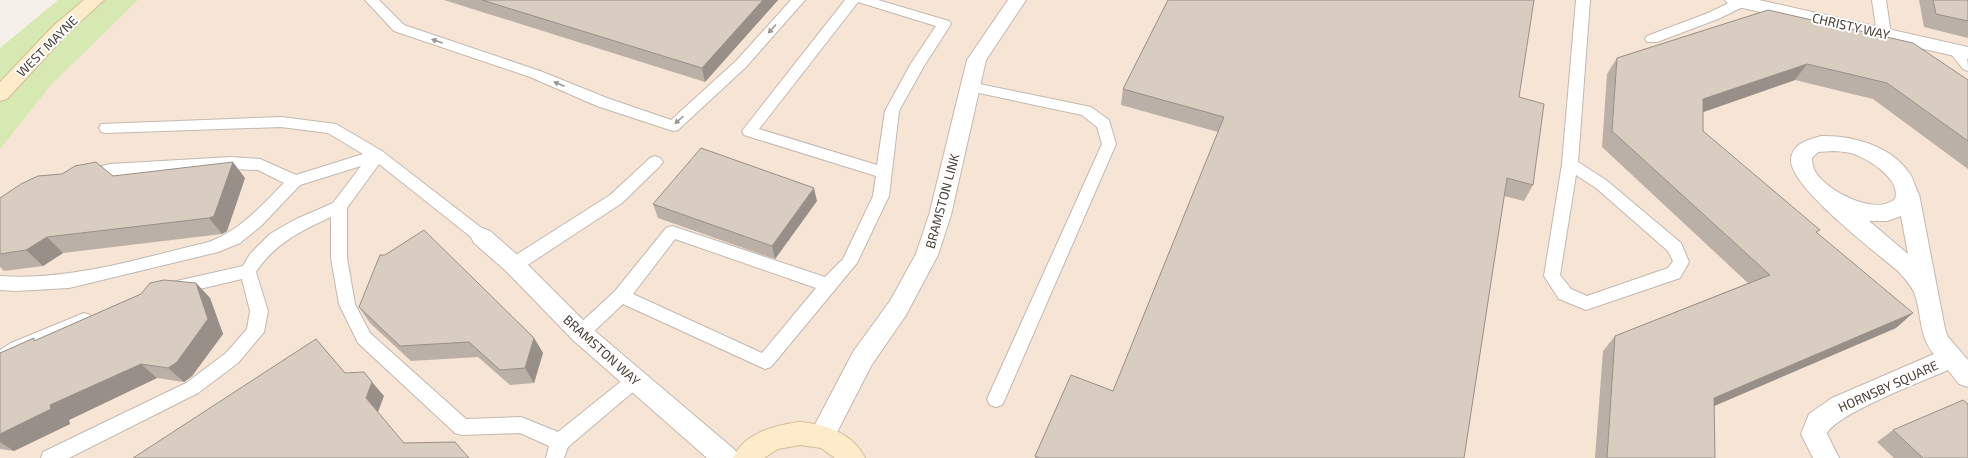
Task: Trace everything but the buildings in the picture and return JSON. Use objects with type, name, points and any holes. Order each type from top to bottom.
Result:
[{"type":"main road","name":"WEST MAYNE","points":[[0,94],[60,30],[95,0]]},
{"type":"main road","points":[[746,458],[751,452],[766,442],[786,435],[803,433],[822,436],[835,441],[846,450],[852,458]]},
{"type":"street","name":"BRAMSTON LINK","points":[[822,436],[862,359],[898,308],[927,255],[940,215],[977,60],[1017,0]]},
{"type":"street","name":"CHRISTY WAY","points":[[1738,1],[1961,51]]},
{"type":"street","name":"HORNSBY SQUARE","points":[[1929,300],[1919,280],[1907,266],[1808,180],[1802,170],[1800,161],[1802,154],[1809,147],[1818,144],[1832,143],[1862,149],[1887,163],[1902,178],[1908,194],[1929,300],[1933,329],[1940,343],[1968,377]]},
{"type":"street","name":"HORNSBY SQUARE","points":[[1817,189],[1842,203],[1872,212],[1894,211],[1901,207],[1906,201],[1908,194]]},
{"type":"street","name":"BRAMSTON WAY","points":[[482,237],[514,265],[581,333],[726,458]]},
{"type":"street","name":"HORNSBY SQUARE","points":[[1826,458],[1812,446],[1818,422],[1841,406],[1951,358]]},
{"type":"lane","points":[[372,0],[399,28],[535,74],[602,102],[673,126],[741,64],[798,0]]},
{"type":"lane","points":[[852,0],[749,131],[884,173]]},
{"type":"lane","points":[[621,296],[765,362],[828,285],[849,263],[881,196],[892,110],[917,65],[944,24],[863,0]]},
{"type":"lane","points":[[1570,164],[1601,184],[1675,247],[1681,262],[1674,273],[1586,302],[1565,294],[1552,276],[1570,164],[1583,0]]},
{"type":"lane","points":[[1878,0],[1884,34]]},
{"type":"lane","points":[[1652,39],[1713,16],[1738,1]]},
{"type":"lane","points":[[1961,51],[1968,66]]},
{"type":"lane","points":[[970,87],[1086,111],[1104,124],[1109,144],[996,399]]},
{"type":"lane","points":[[106,128],[280,122],[331,128],[377,155],[410,179],[482,237]]},
{"type":"lane","points":[[0,283],[15,284],[70,281],[212,248],[234,239],[256,221],[295,180],[377,155]]},
{"type":"lane","points":[[50,458],[192,388],[232,358],[255,332],[259,311],[248,271],[256,257],[271,242],[302,223],[339,207],[377,155]]},
{"type":"lane","points":[[514,265],[616,199],[655,162]]},
{"type":"lane","points":[[73,179],[110,170],[230,163],[260,165],[295,180]]},
{"type":"lane","points":[[339,207],[339,258],[347,304],[364,338],[462,426],[521,425],[557,450],[635,380]]},
{"type":"lane","points":[[581,333],[621,296],[672,232],[828,285]]},
{"type":"lane","points":[[155,294],[204,280],[248,271]]},
{"type":"lane","points":[[0,359],[17,348],[96,316]]},
{"type":"shaded area","points":[[138,0],[1968,0],[1968,458],[0,458],[0,147],[50,86]]},
{"type":"green space","points":[[58,0],[138,0],[50,86],[0,149],[0,48]]}]
